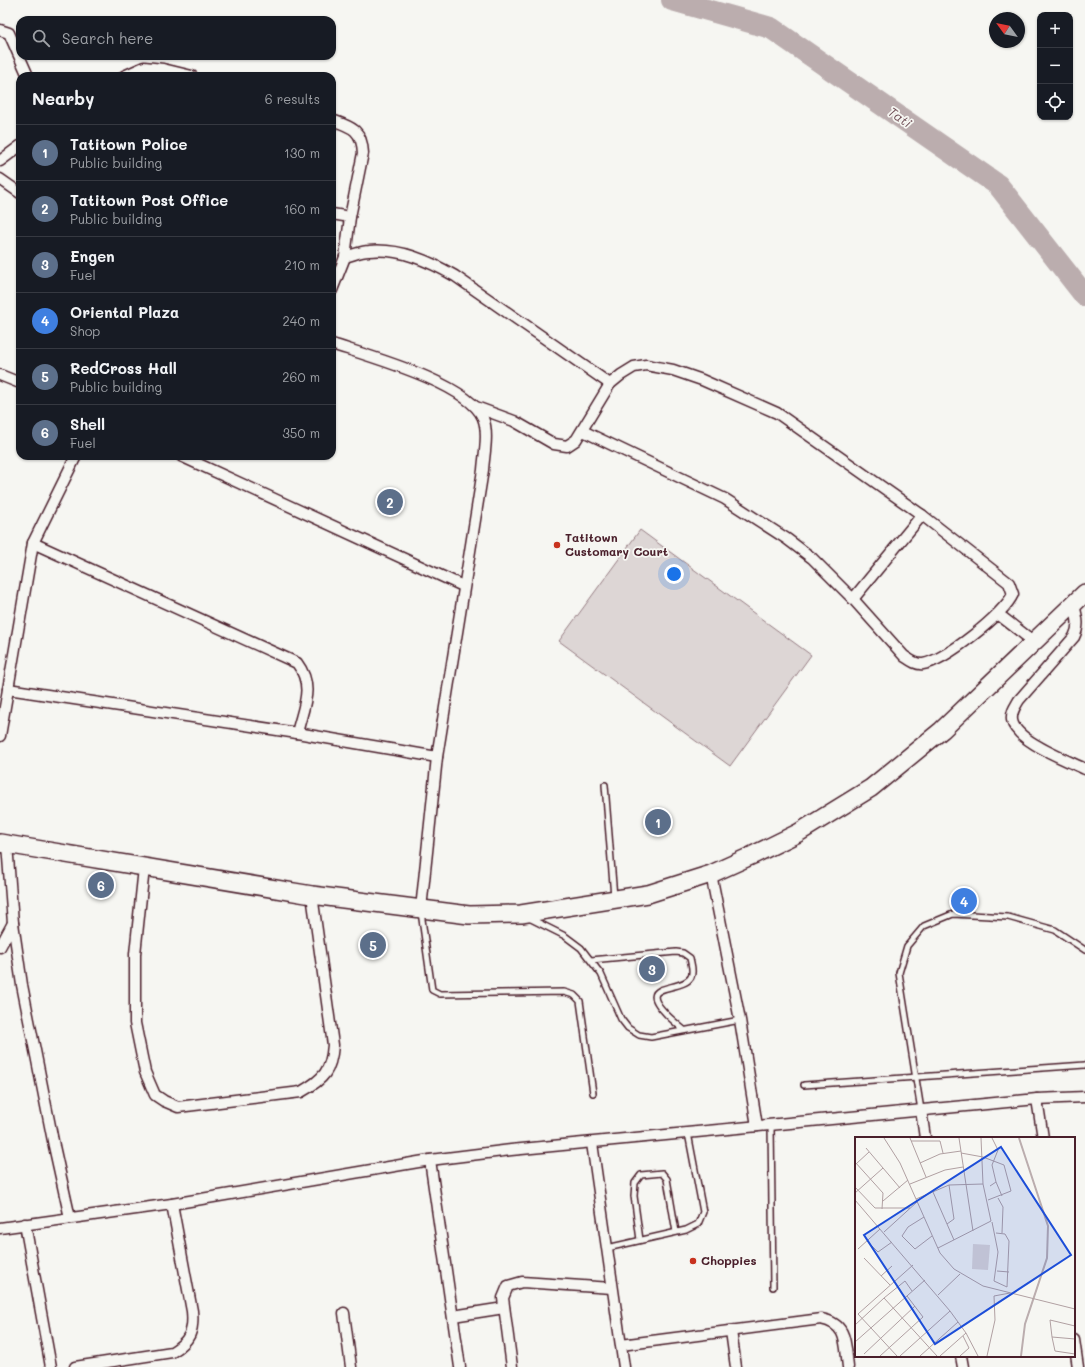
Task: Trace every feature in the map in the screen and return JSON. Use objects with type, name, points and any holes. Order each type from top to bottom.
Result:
[{"type":"highway","points":[[4,843],[144,868],[312,895],[469,915],[521,914],[648,894],[711,874],[798,833],[871,788],[942,730],[1079,599]]},
{"type":"street","points":[[0,30],[9,33],[16,49]]},
{"type":"street","points":[[21,60],[26,72]]},
{"type":"street","points":[[133,72],[144,67],[175,72]]},
{"type":"street","points":[[336,121],[349,126],[359,134],[362,142],[363,153],[350,217],[345,258],[336,280]]},
{"type":"street","points":[[0,161],[16,149]]},
{"type":"street","points":[[0,179],[16,190]]},
{"type":"street","points":[[336,215],[350,217]]},
{"type":"street","points":[[345,258],[368,251],[389,251],[432,262],[455,276],[610,384]]},
{"type":"street","points":[[336,345],[423,376],[445,386],[476,407],[514,421],[554,444],[568,446],[576,440],[583,431],[610,384],[634,367],[646,365],[673,370],[702,380],[777,413],[922,515],[1009,583],[1013,594],[1010,601],[998,614],[953,650],[933,662],[922,664],[913,662],[904,656],[853,599],[812,558],[788,539],[725,499],[583,431]]},
{"type":"street","points":[[0,375],[16,381]]},
{"type":"street","points":[[421,909],[437,757],[463,586],[476,520],[485,447],[485,426],[483,418],[476,407]]},
{"type":"street","points":[[0,736],[33,543],[74,460]]},
{"type":"street","points":[[190,460],[463,586]]},
{"type":"street","points":[[853,599],[922,515]]},
{"type":"street","points":[[33,543],[297,663],[307,679],[308,690],[297,733]]},
{"type":"street","points":[[1079,599],[1077,630],[1074,637],[1019,700],[1013,711],[1012,721],[1018,732],[1028,740],[1085,769]]},
{"type":"street","points":[[998,614],[1034,642]]},
{"type":"street","points":[[8,689],[297,733],[437,757]]},
{"type":"street","points":[[4,843],[22,985],[70,1218]]},
{"type":"street","points":[[144,868],[135,954],[135,1023],[145,1072],[155,1094],[164,1101],[178,1107],[301,1092],[315,1084],[325,1075],[332,1062],[333,1045],[312,895]]},
{"type":"street","points":[[711,874],[740,1020],[757,1126]]},
{"type":"street","points":[[0,946],[13,923]]},
{"type":"street","points":[[0,1228],[172,1204],[430,1160],[511,1150],[921,1110],[1085,1097]]},
{"type":"street","points":[[1037,1100],[1043,1137]]},
{"type":"street","points":[[921,1110],[925,1137]]},
{"type":"street","points":[[592,1143],[624,1367]]},
{"type":"street","points":[[430,1160],[460,1367]]},
{"type":"street","points":[[75,1367],[172,1352],[182,1346],[189,1336],[193,1325],[192,1312],[172,1204]]},
{"type":"street","points":[[25,1224],[51,1367]]},
{"type":"street","points":[[512,1367],[504,1308],[504,1292],[508,1286],[514,1283],[612,1288]]},
{"type":"street","points":[[453,1316],[504,1308]]},
{"type":"street","points":[[344,1313],[352,1367]]},
{"type":"street","points":[[621,1345],[821,1319],[831,1321],[839,1326],[843,1333],[848,1367]]},
{"type":"street","points":[[730,1331],[736,1367]]},
{"type":"street","points":[[1075,1347],[1078,1367]]},
{"type":"street","points":[[961,1357],[963,1367]]},
{"type":"lane","points":[[605,785],[615,900]]},
{"type":"lane","points":[[421,909],[432,990],[440,994],[564,992],[574,995],[580,1001],[593,1093]]},
{"type":"lane","points":[[521,914],[565,936],[581,948],[601,974],[621,1019],[628,1028],[639,1034],[651,1036],[740,1020]]},
{"type":"lane","points":[[921,1110],[899,974],[907,946],[924,926],[952,914],[1008,917],[1055,930],[1085,950]]},
{"type":"lane","points":[[591,960],[676,952],[683,953],[690,958],[693,972],[691,978],[683,984],[661,988],[657,993],[656,999],[661,1010],[684,1030]]},
{"type":"lane","points":[[804,1085],[1085,1065]]},
{"type":"lane","points":[[770,1125],[773,1287]]},
{"type":"lane","points":[[607,1248],[686,1230],[698,1224],[703,1212],[688,1133]]},
{"type":"lane","points":[[640,1240],[634,1196],[635,1183],[641,1175],[662,1173],[667,1179],[676,1232]]},
{"type":"shaded area","points":[[640,530],[811,655],[730,766],[559,641]]},
{"type":"waterway","name":"Tati","points":[[672,0],[771,28],[998,185],[1085,296]]},
{"type":"place","name":"Tatitown Post Office","points":[[390,502]]},
{"type":"place","name":"Tatitown Customary Court","points":[[557,545]]},
{"type":"place","name":"Tatitown Police","points":[[658,822]]},
{"type":"place","name":"Shell","points":[[101,885]]},
{"type":"place","name":"Oriental Plaza","points":[[964,901]]},
{"type":"place","name":"RedCross Hall","points":[[373,945]]},
{"type":"place","name":"Engen","points":[[652,969]]},
{"type":"place","name":"Choppies","points":[[693,1261]]}]
